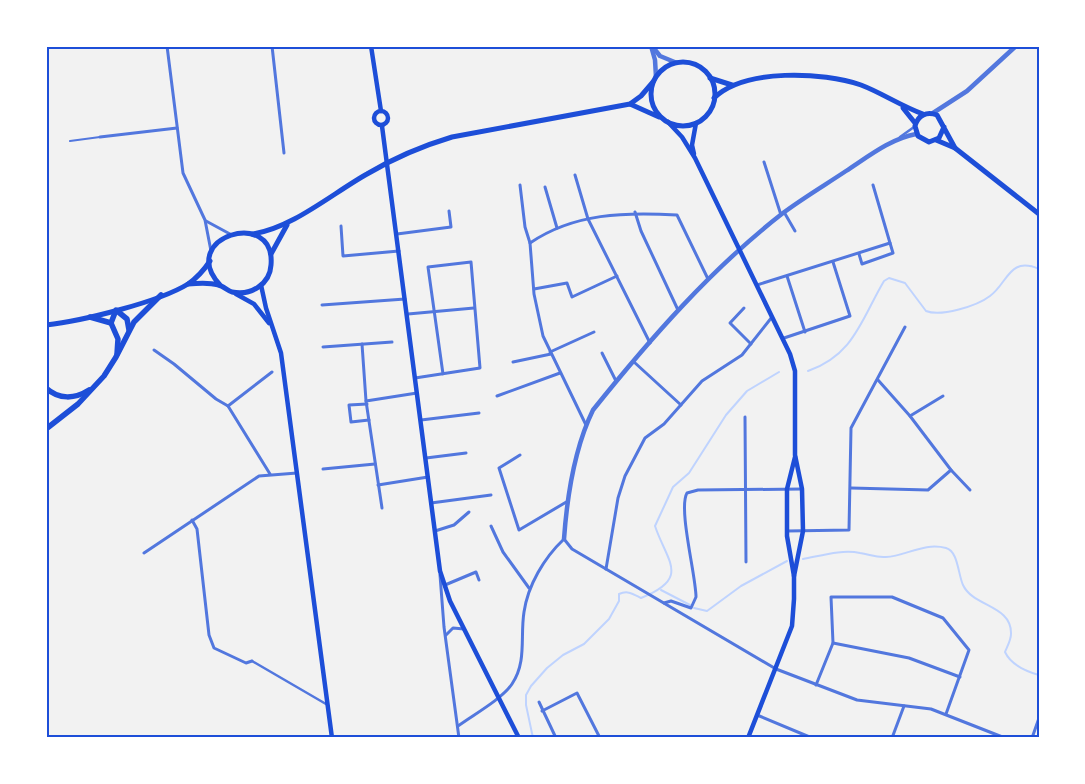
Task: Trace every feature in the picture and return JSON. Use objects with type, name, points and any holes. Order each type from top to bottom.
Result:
[{"type":"highway","points":[[46,429],[78,404],[98,382],[116,357],[128,330],[142,312],[160,295]]},
{"type":"highway","points":[[116,357],[118,342],[111,323],[116,310],[127,319],[128,330]]},
{"type":"highway","points":[[90,317],[111,323]]},
{"type":"highway","points":[[46,388],[57,395],[70,397],[85,392],[98,382]]},
{"type":"main road","points":[[372,46],[381,111]]},
{"type":"main road","points":[[252,234],[270,231],[288,223],[380,166],[402,154],[428,145],[452,137],[630,104],[641,96],[663,69],[677,62],[696,65],[710,78],[733,85]]},
{"type":"main road","points":[[714,98],[733,85],[777,76],[813,76],[862,85],[901,106],[923,114],[933,113],[941,118],[955,148]]},
{"type":"main road","points":[[668,122],[684,126],[696,123],[710,111],[714,98],[710,78]]},
{"type":"main road","points":[[654,79],[651,99],[654,108],[662,118]]},
{"type":"main road","points":[[630,104],[668,122],[682,137],[695,158],[739,251],[784,338],[794,371],[795,455],[802,489],[803,531],[794,576],[792,626],[748,738]]},
{"type":"main road","points":[[901,106],[915,124],[916,134],[923,140],[936,140],[955,148],[1039,214]]},
{"type":"main road","points":[[381,111],[386,113],[389,118],[386,124],[382,126]]},
{"type":"main road","points":[[381,111],[376,113],[374,120],[377,125],[382,126]]},
{"type":"main road","points":[[915,124],[923,114]]},
{"type":"main road","points":[[695,158],[692,145],[696,123]]},
{"type":"main road","points":[[382,126],[400,251],[440,572],[444,586],[464,629],[518,738]]},
{"type":"main road","points":[[936,140],[941,136],[944,127]]},
{"type":"main road","points":[[232,292],[248,292],[261,285],[270,271],[270,255],[277,239],[288,223]]},
{"type":"main road","points":[[270,255],[264,242],[245,232],[230,234],[218,242],[211,254],[210,261],[212,274],[220,285],[256,306],[272,326]]},
{"type":"main road","points":[[46,324],[90,317],[160,295],[188,284],[203,271],[210,261]]},
{"type":"main road","points":[[188,284],[220,285]]},
{"type":"main road","points":[[261,285],[280,353],[298,473],[332,738]]},
{"type":"main road","points":[[794,576],[787,531],[787,489],[795,455]]},
{"type":"street","points":[[167,46],[183,174],[205,220],[210,239],[211,254]]},
{"type":"street","points":[[272,46],[284,153]]},
{"type":"street","points":[[651,46],[660,56],[677,62]]},
{"type":"street","points":[[651,46],[655,60],[654,79]]},
{"type":"street","points":[[933,113],[944,108],[967,92],[1016,46]]},
{"type":"street","points":[[941,118],[944,108]]},
{"type":"street","points":[[458,726],[511,686],[521,663],[524,612],[530,589],[552,553],[564,539],[574,469],[586,425],[593,410],[678,310],[739,251],[782,214],[900,137],[915,124]]},
{"type":"street","points":[[100,137],[177,128]]},
{"type":"street","points":[[900,137],[916,134]]},
{"type":"street","points":[[764,162],[782,214],[795,231]]},
{"type":"street","points":[[575,175],[588,219],[650,343]]},
{"type":"street","points":[[520,185],[525,227],[530,243],[534,289],[543,336],[586,425]]},
{"type":"street","points":[[859,254],[862,264],[893,252],[873,185]]},
{"type":"street","points":[[545,187],[557,228]]},
{"type":"street","points":[[397,234],[451,227],[449,211]]},
{"type":"street","points":[[530,243],[557,228],[588,219],[635,212],[677,215],[708,279]]},
{"type":"street","points":[[635,212],[641,231],[678,310]]},
{"type":"street","points":[[205,220],[230,234]]},
{"type":"street","points":[[341,226],[343,256],[400,251]]},
{"type":"street","points":[[757,285],[859,254],[890,242]]},
{"type":"street","points":[[415,378],[443,374],[480,368],[471,262],[428,267],[443,374]]},
{"type":"street","points":[[784,338],[850,316],[833,262]]},
{"type":"street","points":[[534,289],[567,283],[572,297],[617,276]]},
{"type":"street","points":[[787,276],[805,332]]},
{"type":"street","points":[[322,305],[405,299]]},
{"type":"street","points":[[408,314],[474,308]]},
{"type":"street","points":[[744,308],[730,323],[751,344]]},
{"type":"street","points":[[606,569],[618,498],[625,476],[648,433],[664,424],[702,380],[742,355],[773,317]]},
{"type":"street","points":[[787,531],[849,530],[851,428],[905,327]]},
{"type":"street","points":[[513,362],[551,353],[594,332]]},
{"type":"street","points":[[323,347],[392,342]]},
{"type":"street","points":[[362,344],[369,420],[382,508]]},
{"type":"street","points":[[154,350],[174,364],[216,400],[228,406],[270,474]]},
{"type":"street","points":[[602,353],[617,382]]},
{"type":"street","points":[[634,362],[681,405]]},
{"type":"street","points":[[228,406],[272,372]]},
{"type":"street","points":[[497,396],[560,373]]},
{"type":"street","points":[[878,380],[910,416],[951,470],[970,490]]},
{"type":"street","points":[[369,420],[350,422],[349,405],[417,393]]},
{"type":"street","points":[[910,416],[944,396]]},
{"type":"street","points":[[421,420],[479,413]]},
{"type":"street","points":[[745,417],[746,562]]},
{"type":"street","points":[[426,458],[466,453]]},
{"type":"street","points":[[520,455],[499,468],[519,530],[569,500]]},
{"type":"street","points":[[323,469],[375,464]]},
{"type":"street","points":[[851,488],[928,490],[951,470]]},
{"type":"street","points":[[144,553],[245,483],[259,476],[298,473]]},
{"type":"street","points":[[378,485],[428,477]]},
{"type":"street","points":[[663,603],[671,601],[691,608],[696,597],[684,498],[687,493],[698,490],[802,489]]},
{"type":"street","points":[[431,503],[491,495]]},
{"type":"street","points":[[435,531],[454,525],[469,512]]},
{"type":"street","points":[[192,520],[197,529],[209,635],[214,648],[246,663],[252,661],[328,705]]},
{"type":"street","points":[[491,526],[503,552],[530,589]]},
{"type":"street","points":[[564,539],[572,549],[776,669],[857,700],[928,708],[1005,738]]},
{"type":"street","points":[[440,572],[459,738]]},
{"type":"street","points":[[444,586],[476,572],[479,580]]},
{"type":"street","points":[[816,685],[833,643],[831,597],[892,597],[943,618],[968,650],[946,714]]},
{"type":"street","points":[[446,636],[453,628],[464,629]]},
{"type":"street","points":[[833,643],[909,658],[960,677]]},
{"type":"street","points":[[542,711],[577,693],[600,738]]},
{"type":"street","points":[[539,702],[556,738]]},
{"type":"street","points":[[892,738],[904,706]]},
{"type":"street","points":[[757,716],[812,738]]},
{"type":"street","points":[[1032,738],[1039,718]]},
{"type":"lane","points":[[70,141],[100,137]]},
{"type":"waterway","points":[[808,371],[824,364],[846,346],[855,335],[884,281],[889,278],[905,283],[926,311],[940,313],[959,310],[984,300],[996,291],[1015,268],[1029,266],[1039,269]]},
{"type":"waterway","points":[[533,738],[526,705],[526,695],[531,686],[547,668],[563,655],[584,644],[609,619],[619,601],[619,594],[628,592],[641,598],[656,591],[666,583],[671,576],[671,568],[655,526],[673,487],[689,473],[726,415],[747,391],[779,372]]},
{"type":"waterway","points":[[803,559],[846,552],[886,557],[923,548],[946,548],[953,554],[963,585],[968,592],[999,612],[1010,624],[1011,636],[1005,652],[1008,657],[1019,667],[1039,675]]},
{"type":"waterway","points":[[694,608],[707,611],[741,586],[787,561]]},
{"type":"waterway","points":[[661,590],[690,605]]}]
